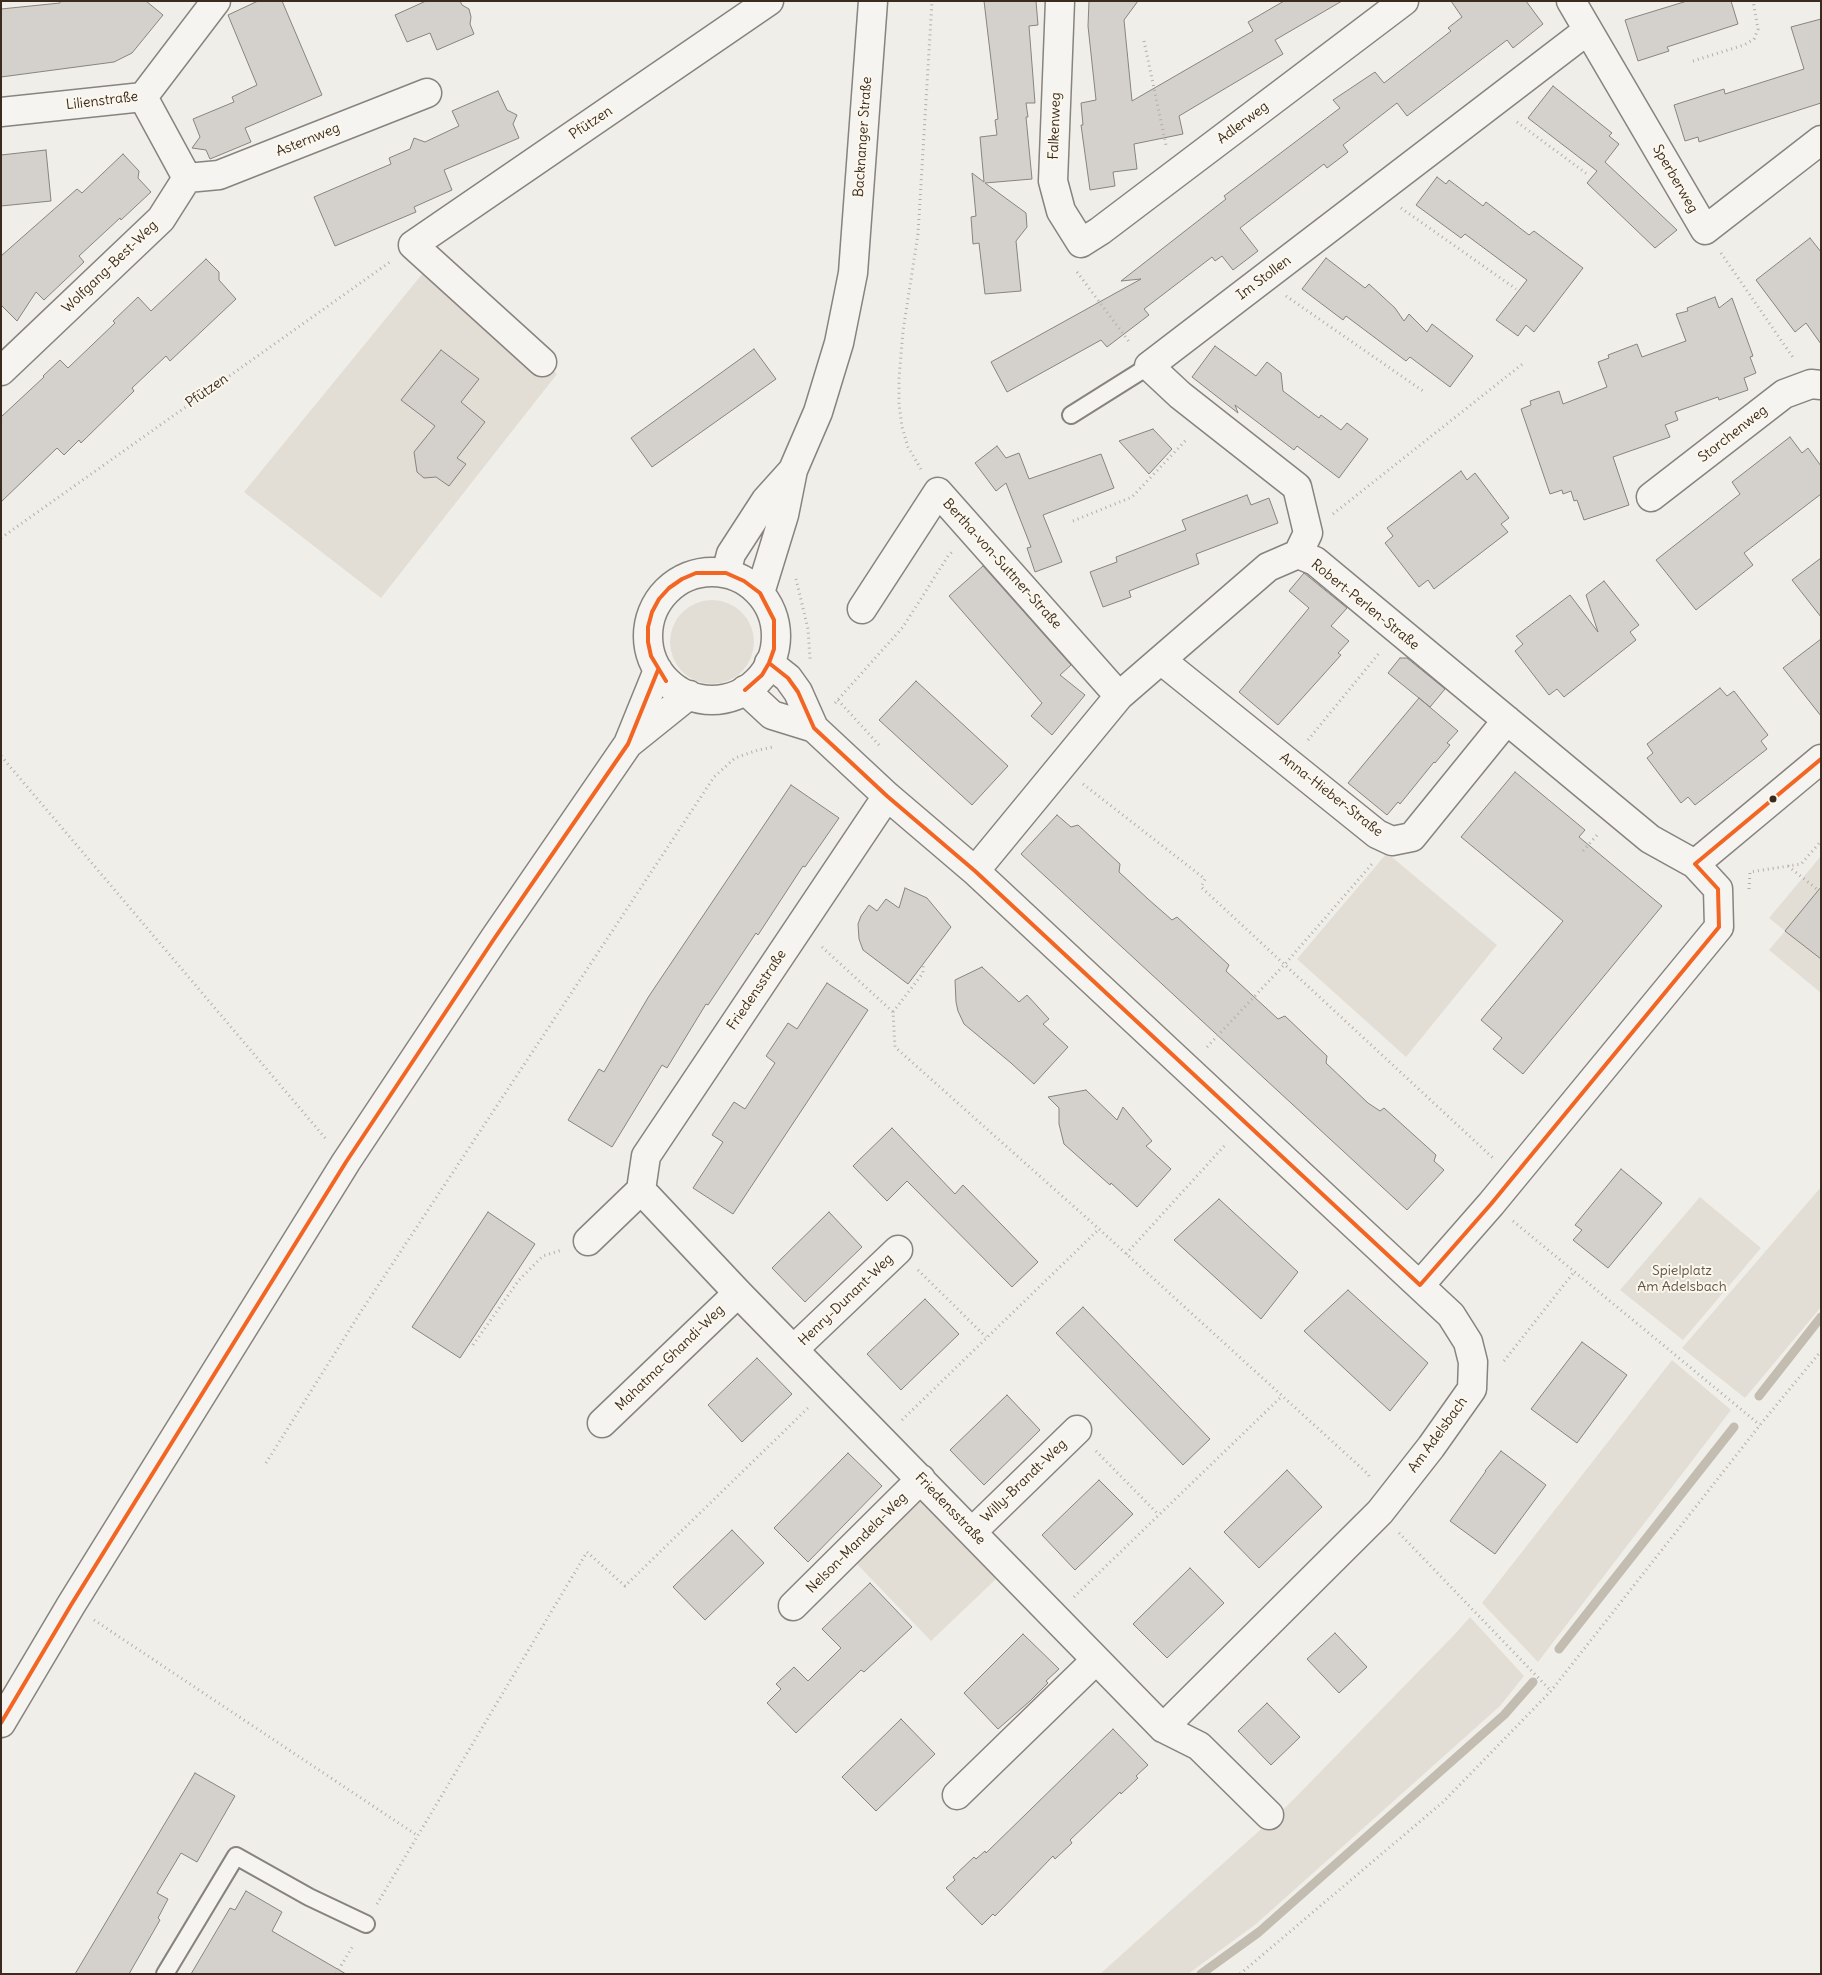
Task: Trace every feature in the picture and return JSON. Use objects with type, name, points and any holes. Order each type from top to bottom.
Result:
[{"type":"street","name":"Lilienstraße","points":[[1,112],[143,98],[216,1]]},
{"type":"street","name":"Pfützen","points":[[413,246],[769,1]]},
{"type":"street","name":"Backnanger Straße","points":[[794,470],[818,412],[840,343],[853,273],[873,1]]},
{"type":"street","name":"Falkenweg","points":[[1060,1],[1053,181],[1061,211],[1081,243]]},
{"type":"street","name":"Adlerweg","points":[[1081,243],[1100,231],[1404,1]]},
{"type":"street","name":"Im Stollen","points":[[1149,366],[1492,104],[1583,11]]},
{"type":"street","name":"Sperberweg","points":[[1583,11],[1705,230],[1821,140]]},
{"type":"street","name":"Asternweg","points":[[187,178],[219,175],[428,93]]},
{"type":"street","points":[[143,98],[187,178]]},
{"type":"street","name":"Wolfgang-Best-Weg","points":[[1,371],[161,219],[187,178]]},
{"type":"street","points":[[413,246],[542,362]]},
{"type":"street","points":[[1149,366],[1180,395],[1297,487],[1303,544]]},
{"type":"street","name":"Storchenweg","points":[[1651,497],[1784,394],[1816,384]]},
{"type":"street","points":[[760,593],[784,515],[794,470]]},
{"type":"street","points":[[726,573],[731,554],[766,500],[794,470]]},
{"type":"street","name":"Bertha-von-Suttner-Straße","points":[[862,609],[938,492],[1119,696]]},
{"type":"street","name":"Robert-Perlen-Straße","points":[[975,870],[1119,696],[1268,567],[1303,544],[1315,561],[1650,838],[1695,864],[1718,888],[1719,927],[1491,1204],[1420,1285]]},
{"type":"street","points":[[711,572],[726,573],[744,581],[760,593],[774,620],[774,649],[762,675],[745,690],[722,698],[705,699],[689,695],[672,685],[658,670],[651,656],[648,634],[652,612],[659,599],[669,588],[689,576],[711,572]]},
{"type":"street","name":"Anna-Hieber-Straße","points":[[1161,660],[1377,834],[1392,841],[1412,837],[1507,720]]},
{"type":"street","name":"Am Adelsbach","points":[[769,663],[788,678],[798,692],[814,728],[887,796],[975,870],[1451,1314],[1468,1342],[1473,1362],[1472,1390],[1431,1447],[1380,1512],[1163,1728]]},
{"type":"street","points":[[1,1723],[71,1604],[346,1162],[494,939],[628,744],[658,670]]},
{"type":"street","name":"Am Adelsbach","points":[[745,690],[772,715],[814,728]]},
{"type":"street","points":[[628,744],[689,695]]},
{"type":"street","points":[[1695,864],[1821,759]]},
{"type":"street","name":"Friedensstraße","points":[[887,796],[646,1156],[640,1190],[738,1293],[1163,1728],[1199,1746],[1269,1815]]},
{"type":"street","points":[[588,1241],[640,1190]]},
{"type":"street","name":"Henry-Dunant-Weg","points":[[794,1349],[898,1250]]},
{"type":"street","name":"Mahatma-Ghandi-Weg","points":[[602,1423],[738,1293]]},
{"type":"street","name":"Willy-Brandt-Weg","points":[[972,1532],[1077,1430]]},
{"type":"street","name":"Nelson-Mandela-Weg","points":[[794,1606],[922,1480]]},
{"type":"street","points":[[957,1795],[1096,1660]]},
{"type":"lane","points":[[1071,415],[1149,366]]},
{"type":"lane","points":[[165,1974],[236,1856],[309,1897],[366,1924]]},
{"type":"path","points":[[932,1],[918,234],[903,331],[899,404],[902,427],[908,447],[915,462],[938,492]]},
{"type":"path","points":[[1693,61],[1744,45],[1754,39],[1758,29],[1753,1]]},
{"type":"path","points":[[1144,42],[1169,160],[1177,172]]},
{"type":"path","points":[[1492,104],[1587,174]]},
{"type":"path","points":[[1382,187],[1403,211],[1516,289]]},
{"type":"path","points":[[1705,230],[1816,384]]},
{"type":"path","points":[[1081,243],[1074,259],[1076,271],[1149,366]]},
{"type":"path","name":"Pfützen","points":[[1,538],[413,246]]},
{"type":"path","points":[[1269,274],[1288,298],[1423,392]]},
{"type":"path","points":[[1303,544],[1525,362]]},
{"type":"path","points":[[1073,521],[1132,497],[1208,416]]},
{"type":"path","points":[[266,1463],[366,1304],[714,777],[735,758],[758,750],[789,745],[814,728],[902,627],[948,556],[976,533]]},
{"type":"path","points":[[773,550],[791,561],[808,629],[810,663]]},
{"type":"path","points":[[1289,763],[1398,630]]},
{"type":"path","points":[[831,694],[880,747]]},
{"type":"path","points":[[1,756],[346,1162]]},
{"type":"path","points":[[1061,766],[1205,879],[1201,887],[1513,1177]]},
{"type":"path","points":[[1187,1068],[1285,964],[1392,841]]},
{"type":"path","points":[[1750,872],[1801,864],[1821,841]]},
{"type":"path","points":[[1788,866],[1818,890]]},
{"type":"path","points":[[800,927],[893,1012]]},
{"type":"path","points":[[923,964],[923,973],[893,1012],[895,1048],[1099,1229],[1368,1474],[1380,1512],[1551,1691]]},
{"type":"path","points":[[1126,1254],[1245,1123]]},
{"type":"path","points":[[1491,1204],[1760,1425]]},
{"type":"path","points":[[883,1440],[986,1337],[1099,1229]]},
{"type":"path","points":[[473,1345],[519,1280],[543,1256],[588,1241]]},
{"type":"path","points":[[898,1250],[986,1337]]},
{"type":"path","points":[[1472,1390],[1491,1377],[1574,1272]]},
{"type":"path","points":[[1240,1974],[1443,1802],[1551,1691],[1760,1425],[1821,1351]]},
{"type":"path","points":[[336,1974],[587,1552],[625,1586],[830,1387]]},
{"type":"path","points":[[1054,1617],[1282,1396]]},
{"type":"path","points":[[1077,1430],[1159,1515]]},
{"type":"path","points":[[71,1604],[418,1836]]},
{"type":"shaded area","points":[[432,262],[557,374],[381,598],[244,492]]},
{"type":"shaded area","points":[[712,600],[728,603],[742,612],[751,626],[754,642],[751,658],[742,672],[728,681],[712,684],[696,681],[682,672],[673,658],[670,642],[673,626],[682,612],[696,603]]},
{"type":"shaded area","points":[[1387,853],[1497,945],[1406,1057],[1297,959]]},
{"type":"shaded area","points":[[1821,856],[1821,993],[1769,950],[1785,931],[1769,918]]},
{"type":"shaded area","points":[[1821,1187],[1821,1307],[1745,1398],[1682,1348]]},
{"type":"shaded area","name":"Spielplatz Am Adelsbach","points":[[1700,1197],[1761,1248],[1683,1340],[1620,1290]]},
{"type":"shaded area","points":[[1672,1360],[1731,1410],[1538,1662],[1482,1603]]},
{"type":"shaded area","points":[[920,1500],[996,1579],[931,1641],[855,1562]]},
{"type":"shaded area","points":[[1470,1617],[1524,1676],[1500,1706],[1256,1924],[1188,1974],[1100,1974],[1289,1804]]},
{"type":"building","points":[[60,1],[146,1],[163,15],[132,53],[114,62],[1,77],[1,9],[60,3]]},
{"type":"building","points":[[258,1],[282,1],[322,95],[245,128],[251,142],[210,159],[206,150],[192,148],[200,137],[193,119],[234,102],[232,97],[257,85],[228,15]]},
{"type":"building","points":[[426,1],[460,1],[462,5],[469,9],[470,24],[474,34],[437,50],[430,33],[407,42],[395,15]]},
{"type":"building","points":[[984,1],[1036,1],[1038,25],[1029,26],[1035,103],[1026,103],[1032,179],[985,183],[1026,213],[1027,227],[1016,241],[1021,291],[985,294],[979,243],[973,244],[971,217],[976,216],[972,173],[984,182],[980,137],[997,135],[995,120],[998,119]]},
{"type":"building","points":[[1089,1],[1138,1],[1124,20],[1132,101],[1253,31],[1248,22],[1284,1],[1342,1],[1275,40],[1283,54],[1179,116],[1183,134],[1134,144],[1137,169],[1113,172],[1115,186],[1090,190],[1081,125],[1083,125],[1081,103],[1096,100],[1088,26]]},
{"type":"building","points":[[1451,1],[1526,1],[1543,24],[1513,48],[1507,40],[1407,116],[1397,103],[1343,145],[1348,152],[1327,168],[1324,164],[1240,228],[1258,251],[1233,270],[1222,256],[1215,261],[1212,257],[1144,309],[1149,315],[1107,347],[1101,340],[1007,392],[991,362],[1141,279],[1121,281],[1226,199],[1224,196],[1340,108],[1333,100],[1375,72],[1384,83],[1451,31],[1448,28],[1462,17]]},
{"type":"building","points":[[1687,1],[1731,1],[1738,24],[1667,47],[1669,51],[1638,61],[1625,20]]},
{"type":"building","points":[[1821,19],[1821,103],[1699,142],[1698,137],[1685,141],[1674,105],[1724,89],[1725,94],[1804,69],[1791,27]]},
{"type":"building","points":[[1553,86],[1612,133],[1609,136],[1619,144],[1605,162],[1677,230],[1655,248],[1587,183],[1597,171],[1528,118]]},
{"type":"building","points":[[498,91],[507,110],[517,115],[513,124],[519,138],[444,170],[452,190],[414,207],[416,212],[335,246],[314,197],[391,164],[389,158],[410,149],[414,138],[425,142],[459,126],[452,111]]},
{"type":"building","points":[[46,150],[51,201],[1,206],[1,155]]},
{"type":"building","points":[[123,154],[139,171],[138,178],[151,192],[79,256],[84,262],[44,300],[36,292],[17,321],[1,305],[1,256],[77,189],[82,193]]},
{"type":"building","points":[[1437,177],[1446,184],[1449,180],[1483,206],[1486,202],[1529,235],[1534,231],[1583,268],[1534,332],[1526,325],[1518,336],[1496,320],[1527,280],[1465,234],[1461,238],[1416,205]]},
{"type":"building","points":[[1810,238],[1821,252],[1821,344],[1806,323],[1795,332],[1756,280]]},
{"type":"building","points":[[1326,258],[1365,288],[1369,284],[1395,308],[1404,321],[1409,314],[1427,332],[1432,324],[1473,356],[1450,387],[1410,357],[1406,361],[1346,316],[1343,320],[1302,289]]},
{"type":"building","points":[[206,259],[219,272],[219,280],[236,299],[170,361],[166,356],[132,388],[134,391],[81,443],[79,440],[64,455],[57,448],[1,502],[1,417],[60,360],[68,368],[115,323],[113,321],[138,297],[151,311]]},
{"type":"building","points":[[1715,297],[1719,308],[1732,298],[1753,356],[1750,357],[1756,373],[1744,378],[1748,390],[1719,400],[1718,397],[1675,412],[1678,420],[1665,425],[1670,437],[1613,457],[1629,505],[1584,520],[1577,500],[1574,501],[1571,491],[1563,494],[1562,490],[1550,494],[1521,409],[1531,405],[1530,401],[1559,391],[1563,404],[1607,387],[1598,362],[1609,358],[1608,355],[1637,344],[1642,357],[1686,341],[1676,314],[1688,311],[1687,308]]},
{"type":"building","points":[[1215,346],[1256,376],[1267,362],[1281,373],[1283,391],[1319,418],[1321,415],[1341,430],[1347,423],[1368,439],[1339,478],[1297,446],[1294,450],[1235,405],[1238,413],[1192,377]]},
{"type":"building","points":[[754,349],[776,379],[652,467],[631,438]]},
{"type":"building","points":[[441,350],[479,379],[461,402],[485,422],[457,458],[466,464],[449,486],[436,477],[424,478],[417,472],[414,452],[435,426],[401,400]]},
{"type":"building","points":[[1153,429],[1172,449],[1149,474],[1119,441]]},
{"type":"building","points":[[1790,437],[1802,453],[1808,448],[1821,466],[1821,494],[1744,553],[1753,565],[1696,610],[1656,560],[1740,494],[1732,482]]},
{"type":"building","points":[[997,446],[1006,458],[1019,453],[1029,479],[1101,454],[1114,488],[1043,515],[1062,562],[1035,572],[1027,548],[1031,547],[1006,483],[996,491],[975,463]]},
{"type":"building","points":[[1461,471],[1467,480],[1475,473],[1509,518],[1501,524],[1508,532],[1434,589],[1428,580],[1419,587],[1385,543],[1393,536],[1387,528]]},
{"type":"building","points":[[1247,495],[1251,505],[1269,498],[1278,523],[1196,554],[1199,564],[1129,591],[1131,597],[1103,607],[1090,572],[1117,562],[1116,557],[1186,530],[1182,520]]},
{"type":"building","points":[[1821,558],[1821,617],[1792,580]]},
{"type":"building","points":[[983,566],[1071,665],[1060,675],[1085,695],[1052,735],[1031,716],[1042,703],[949,596]]},
{"type":"building","points":[[1304,573],[1347,608],[1331,626],[1349,641],[1338,653],[1341,655],[1278,725],[1239,692],[1309,608],[1289,591]]},
{"type":"building","points":[[1604,581],[1639,625],[1630,632],[1636,640],[1564,697],[1557,689],[1549,695],[1515,651],[1523,644],[1516,636],[1570,595],[1598,632],[1586,595]]},
{"type":"building","points":[[1821,639],[1821,716],[1783,668]]},
{"type":"building","points":[[1400,658],[1407,658],[1445,689],[1430,707],[1388,673]]},
{"type":"building","points":[[916,681],[1008,766],[972,805],[879,720]]},
{"type":"building","points":[[1720,688],[1727,696],[1734,691],[1768,735],[1761,741],[1767,749],[1695,805],[1688,797],[1681,803],[1647,758],[1653,753],[1647,744]]},
{"type":"building","points":[[1419,698],[1458,731],[1447,743],[1450,745],[1435,763],[1400,804],[1398,802],[1387,815],[1348,783]]},
{"type":"building","points":[[1515,772],[1585,830],[1579,837],[1662,906],[1523,1074],[1493,1049],[1502,1038],[1481,1020],[1563,921],[1461,837]]},
{"type":"building","points":[[791,785],[839,818],[805,867],[803,866],[758,935],[756,933],[708,1005],[706,1004],[667,1068],[662,1065],[612,1147],[568,1120],[599,1069],[604,1072],[649,996]]},
{"type":"building","points":[[1057,815],[1071,827],[1078,825],[1120,864],[1119,872],[1172,920],[1177,917],[1229,965],[1226,971],[1278,1019],[1285,1016],[1327,1056],[1326,1063],[1368,1103],[1380,1111],[1384,1108],[1436,1155],[1434,1161],[1444,1170],[1407,1210],[1021,854]]},
{"type":"building","points":[[1821,887],[1821,959],[1785,931]]},
{"type":"building","points":[[905,888],[927,898],[951,927],[908,984],[863,950],[859,939],[858,924],[869,905],[877,911],[886,899],[899,908]]},
{"type":"building","points":[[982,967],[1019,1002],[1027,995],[1049,1019],[1043,1024],[1068,1047],[1034,1084],[964,1024],[958,1011],[955,980]]},
{"type":"building","points":[[827,983],[868,1010],[733,1214],[693,1188],[723,1142],[712,1135],[734,1102],[745,1109],[775,1063],[766,1056],[788,1023],[797,1029]]},
{"type":"building","points":[[1086,1090],[1117,1120],[1123,1107],[1152,1141],[1146,1146],[1171,1169],[1137,1207],[1064,1144],[1059,1124],[1059,1108],[1048,1097]]},
{"type":"building","points":[[892,1128],[955,1194],[963,1185],[1038,1262],[1012,1287],[907,1181],[887,1201],[853,1166]]},
{"type":"building","points":[[1621,1169],[1662,1203],[1608,1268],[1573,1240],[1582,1230],[1575,1225]]},
{"type":"building","points":[[1219,1199],[1298,1272],[1261,1319],[1174,1240]]},
{"type":"building","points":[[488,1212],[535,1244],[460,1358],[412,1327]]},
{"type":"building","points":[[829,1212],[862,1247],[805,1302],[772,1268]]},
{"type":"building","points":[[1348,1290],[1428,1363],[1390,1411],[1304,1331]]},
{"type":"building","points":[[925,1299],[959,1334],[901,1390],[867,1354]]},
{"type":"building","points":[[1083,1307],[1210,1439],[1183,1465],[1056,1333]]},
{"type":"building","points":[[1582,1342],[1627,1375],[1577,1443],[1531,1409]]},
{"type":"building","points":[[757,1358],[792,1394],[742,1442],[708,1405]]},
{"type":"building","points":[[1007,1395],[1040,1430],[984,1485],[950,1450]]},
{"type":"building","points":[[1501,1451],[1546,1485],[1495,1554],[1450,1521]]},
{"type":"building","points":[[848,1453],[882,1486],[808,1562],[774,1528]]},
{"type":"building","points":[[1287,1470],[1322,1507],[1259,1568],[1224,1532]]},
{"type":"building","points":[[1099,1480],[1133,1514],[1075,1570],[1042,1535]]},
{"type":"building","points":[[732,1530],[764,1563],[705,1620],[673,1587]]},
{"type":"building","points":[[1190,1568],[1224,1603],[1167,1658],[1133,1624]]},
{"type":"building","points":[[870,1583],[912,1627],[864,1672],[861,1670],[796,1733],[767,1703],[781,1689],[776,1684],[794,1667],[808,1681],[841,1648],[822,1629]]},
{"type":"building","points":[[1335,1633],[1367,1667],[1339,1693],[1307,1659]]},
{"type":"building","points":[[1023,1634],[1059,1669],[1046,1681],[1048,1683],[1030,1701],[998,1729],[964,1693]]},
{"type":"building","points":[[1267,1703],[1300,1737],[1271,1765],[1238,1731]]},
{"type":"building","points":[[901,1719],[935,1754],[876,1811],[842,1777]]},
{"type":"building","points":[[1113,1729],[1148,1765],[1136,1776],[1138,1778],[1121,1794],[1120,1792],[1070,1840],[1072,1843],[1055,1859],[1053,1856],[995,1916],[993,1914],[982,1925],[946,1888],[955,1880],[953,1877],[974,1857],[976,1859],[985,1851],[986,1853]]},
{"type":"building","points":[[195,1773],[235,1796],[197,1862],[181,1853],[157,1893],[168,1899],[158,1918],[160,1920],[129,1974],[75,1974]]},
{"type":"building","points":[[246,1891],[282,1912],[272,1931],[346,1974],[191,1974],[230,1908],[235,1910]]},
{"type":"waterway","points":[[1759,1396],[1821,1317]]},
{"type":"waterway","points":[[1559,1649],[1734,1427]]},
{"type":"waterway","points":[[1201,1974],[1259,1932],[1504,1715],[1533,1682]]},
{"type":"transit line","points":[[666,681],[651,656],[648,642],[648,627],[652,612],[659,599],[669,588],[682,579],[696,573],[726,573],[744,581],[760,593],[774,620],[774,649],[769,663],[762,675],[745,690]]},
{"type":"transit line","points":[[769,663],[788,678],[798,692],[814,728],[887,796],[975,871],[1420,1285]]},
{"type":"transit line","points":[[1,1723],[71,1605],[346,1162],[494,939],[628,744],[658,670]]},
{"type":"transit line","points":[[1420,1285],[1491,1204],[1719,927],[1718,889],[1695,864],[1821,759]]}]
